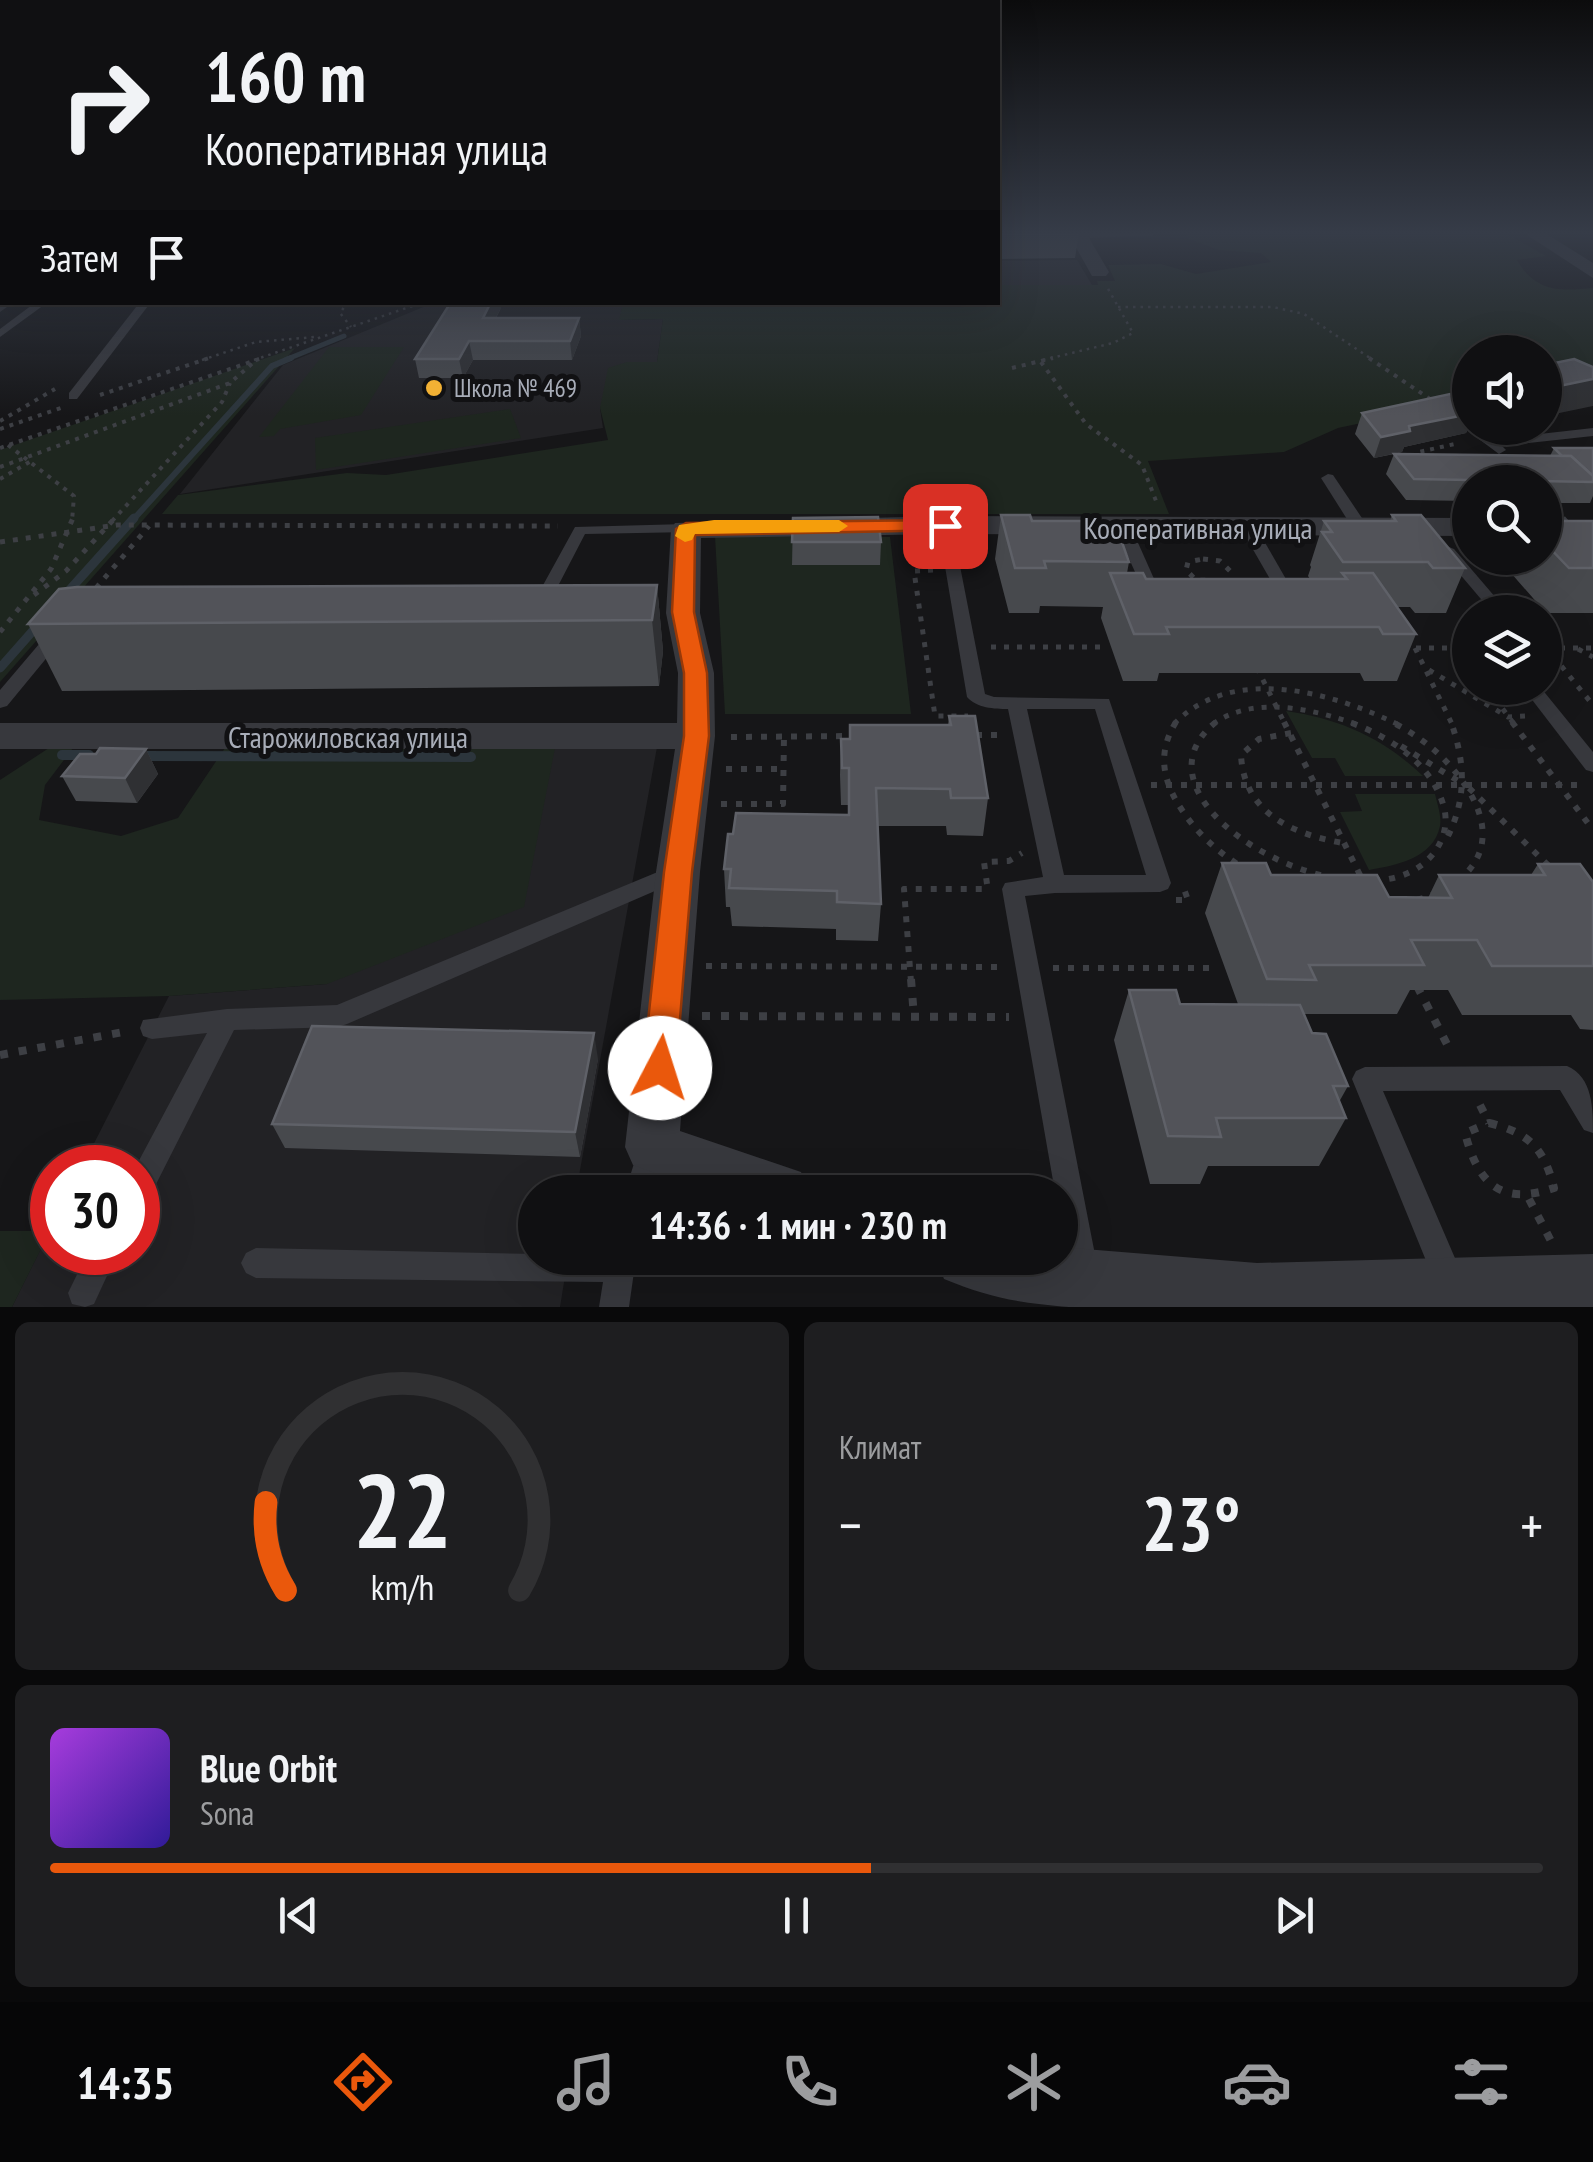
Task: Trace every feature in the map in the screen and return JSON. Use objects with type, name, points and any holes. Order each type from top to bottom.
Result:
[{"type":"street","name":"Кооперативная улица","points":[[686,529],[1452,528]]},
{"type":"street","points":[[677,1175],[646,1170],[696,736],[696,673],[675,612],[686,529]]},
{"type":"street","name":"Старожиловская улица","points":[[0,736],[696,736]]},
{"type":"street","points":[[1036,1275],[1257,1294],[1593,1284]]},
{"type":"lane","points":[[0,334],[39,305]]},
{"type":"lane","points":[[75,397],[144,305]]},
{"type":"lane","points":[[1562,434],[1593,432]]},
{"type":"lane","points":[[1494,445],[1514,465]]},
{"type":"lane","points":[[1328,478],[1360,527]]},
{"type":"lane","points":[[945,526],[976,696],[992,703],[1102,704],[1160,883],[1055,884],[1013,889],[1085,1280]]},
{"type":"lane","points":[[1124,527],[1156,600],[1172,600]]},
{"type":"lane","points":[[1248,528],[1290,600],[1274,600]]},
{"type":"lane","points":[[1430,528],[1486,595]]},
{"type":"lane","points":[[536,614],[580,530],[686,529]]},
{"type":"lane","points":[[0,702],[69,619]]},
{"type":"lane","points":[[1016,704],[1055,884]]},
{"type":"lane","points":[[1545,705],[1593,765]]},
{"type":"lane","points":[[152,1028],[227,1020],[338,1016],[678,872]]},
{"type":"lane","points":[[160,1148],[227,1020]]},
{"type":"lane","points":[[1452,1288],[1365,1080],[1567,1078],[1593,1121]]},
{"type":"lane","points":[[256,1263],[518,1268]]},
{"type":"lane","points":[[82,1294],[92,1275]]},
{"type":"lane","points":[[614,1307],[618,1275]]},
{"type":"path","points":[[1012,368],[1112,343],[1133,333],[1111,294]]},
{"type":"path","points":[[346,305],[340,313],[350,327]]},
{"type":"path","points":[[0,448],[415,305]]},
{"type":"path","points":[[1118,307],[1273,307],[1304,314],[1451,413]]},
{"type":"path","points":[[92,398],[256,342],[323,336]]},
{"type":"path","points":[[0,468],[230,383],[258,359]]},
{"type":"path","points":[[1041,362],[1096,434],[1128,452],[1151,473],[1163,528]]},
{"type":"path","points":[[0,632],[34,595],[66,571],[222,402],[230,383]]},
{"type":"path","points":[[0,421],[16,416],[48,390],[75,397]]},
{"type":"path","points":[[0,430],[75,397]]},
{"type":"path","points":[[8,445],[74,496],[77,513],[34,595]]},
{"type":"path","points":[[1428,464],[1419,452],[1460,445]]},
{"type":"path","points":[[0,479],[30,459]]},
{"type":"path","points":[[1562,517],[1571,526]]},
{"type":"path","points":[[0,542],[117,525],[560,526],[580,530]]},
{"type":"path","points":[[69,619],[145,526]]},
{"type":"path","points":[[934,554],[936,568],[914,571],[936,716],[981,716]]},
{"type":"path","points":[[1220,561],[1230,572],[1229,580],[1214,582],[1196,580],[1186,570],[1188,562],[1220,561]]},
{"type":"path","points":[[985,647],[1103,648]]},
{"type":"path","points":[[1401,648],[1452,648]]},
{"type":"path","points":[[1415,648],[1455,736],[1466,785],[1484,820],[1482,853],[1462,880],[1425,899],[1375,905],[1320,898],[1267,879],[1220,852],[1185,819],[1166,785],[1161,753],[1171,726],[1194,705],[1227,692],[1268,688],[1312,692],[1358,705],[1402,726],[1440,753],[1466,785],[1556,872]]},
{"type":"path","points":[[1562,648],[1593,648]]},
{"type":"path","points":[[1578,648],[1593,657]]},
{"type":"path","points":[[1250,656],[1384,921]]},
{"type":"path","points":[[1562,666],[1593,704]]},
{"type":"path","points":[[1427,668],[1508,717],[1554,716]]},
{"type":"path","points":[[1499,705],[1593,830]]},
{"type":"path","points":[[1277,707],[1314,711],[1350,721],[1466,785],[1460,818],[1430,861],[1401,875],[1362,880],[1319,874],[1276,860],[1238,838],[1210,812],[1194,785],[1191,759],[1199,737],[1217,720],[1277,707]]},
{"type":"path","points":[[963,735],[1003,735],[994,721]]},
{"type":"path","points":[[1291,734],[1260,740],[1241,755],[1243,785],[1273,818],[1320,840],[1344,843]]},
{"type":"path","points":[[721,804],[782,804],[784,736]]},
{"type":"path","points":[[719,822],[728,737],[864,736]]},
{"type":"path","points":[[1385,738],[1415,760],[1436,785],[1448,813],[1446,839]]},
{"type":"path","points":[[725,769],[783,769]]},
{"type":"path","points":[[1149,785],[1593,785]]},
{"type":"path","points":[[992,909],[984,862],[1019,858],[1026,846]]},
{"type":"path","points":[[914,1017],[904,889],[988,889]]},
{"type":"path","points":[[705,948],[703,966],[1001,967]]},
{"type":"path","points":[[998,948],[1004,984]]},
{"type":"path","points":[[1050,968],[1210,968]]},
{"type":"path","points":[[1007,1000],[1013,1036]]},
{"type":"path","points":[[699,1016],[1010,1017]]},
{"type":"path","points":[[0,1055],[152,1028]]},
{"type":"path","points":[[1489,1122],[1523,1131],[1547,1158],[1554,1188],[1530,1199],[1495,1189],[1470,1161],[1464,1132],[1489,1122]]},
{"type":"shaded area","points":[[1000,294],[1593,294],[1593,375],[1562,381],[1562,335],[1452,335],[1452,404],[1338,428],[1284,452],[1148,461],[1169,514],[162,514],[178,495],[347,473],[386,475],[608,440],[600,408],[608,368],[627,362],[657,362],[663,319],[619,320],[623,305],[1000,305]]},
{"type":"shaded area","name":"Школа № 469","points":[[428,305],[623,305],[620,320],[663,319],[657,362],[627,362],[600,408],[603,428],[180,494],[283,365]]},
{"type":"shaded area","points":[[329,347],[404,347],[361,415],[280,429],[274,436],[259,437]]},
{"type":"shaded area","points":[[295,348],[0,682],[0,450]]},
{"type":"shaded area","points":[[510,409],[521,438],[316,470],[315,438]]},
{"type":"shaded area","points":[[715,536],[890,537],[911,714],[725,714]]},
{"type":"shaded area","points":[[1286,711],[1360,732],[1423,776],[1345,776],[1335,758],[1312,758]]},
{"type":"shaded area","points":[[657,747],[579,1175],[518,1175],[518,1275],[565,1275],[560,1307],[12,1307],[30,1271],[30,1275],[160,1275],[160,1145],[93,1145],[169,996],[327,984],[555,748]]},
{"type":"shaded area","points":[[49,748],[73,748],[45,785],[39,820],[121,836],[178,818],[225,748],[555,748],[524,907],[327,984],[169,996],[0,1000],[0,780]]},
{"type":"shaded area","points":[[1355,794],[1435,794],[1440,814],[1436,837],[1412,859],[1369,870],[1340,812],[1362,811]]},
{"type":"shaded area","points":[[0,1231],[30,1231],[30,1271],[12,1307],[0,1307]]},
{"type":"building","points":[[449,305],[490,305],[483,318],[579,318],[570,341],[469,341],[459,359],[415,359]]},
{"type":"building","points":[[1574,359],[1593,367],[1593,379],[1562,385],[1562,361]]},
{"type":"building","points":[[1452,396],[1452,418],[1409,426],[1410,431],[1381,437],[1362,413]]},
{"type":"building","points":[[1554,448],[1593,448],[1593,476],[1571,456],[1562,456]]},
{"type":"building","points":[[1394,454],[1571,456],[1593,476],[1593,482],[1562,481],[1562,465],[1452,465],[1452,480],[1414,479]]},
{"type":"building","points":[[1001,515],[1030,515],[1032,521],[1104,521],[1108,531],[1118,531],[1129,562],[1044,561],[1046,568],[1015,568]]},
{"type":"building","points":[[1392,515],[1421,515],[1452,552],[1452,568],[1433,568],[1428,562],[1343,562],[1322,532],[1332,532],[1324,521],[1396,521]]},
{"type":"building","points":[[878,517],[881,542],[792,542],[793,518]]},
{"type":"building","points":[[1562,521],[1593,521],[1593,568],[1569,568],[1562,561]]},
{"type":"building","points":[[1110,573],[1143,573],[1146,579],[1347,579],[1342,573],[1373,573],[1416,634],[1383,634],[1379,627],[1166,627],[1169,634],[1134,634]]},
{"type":"building","points":[[657,585],[652,620],[28,624],[59,589],[77,587]]},
{"type":"building","points":[[949,716],[975,716],[988,798],[951,798],[950,789],[876,788],[881,904],[837,902],[837,891],[729,888],[731,869],[724,869],[728,834],[733,834],[736,813],[849,815],[849,768],[842,768],[841,739],[850,739],[850,725],[951,725]]},
{"type":"building","points":[[100,748],[146,749],[125,778],[62,776],[80,754],[96,754]]},
{"type":"building","points":[[1222,863],[1266,863],[1271,875],[1377,875],[1389,897],[1452,898],[1439,875],[1545,875],[1538,864],[1580,864],[1593,882],[1593,966],[1492,966],[1477,940],[1411,940],[1424,965],[1309,965],[1316,980],[1267,979]]},
{"type":"building","points":[[1129,990],[1176,990],[1180,1004],[1300,1005],[1312,1033],[1326,1034],[1348,1086],[1333,1086],[1346,1118],[1216,1118],[1221,1137],[1168,1136]]},
{"type":"building","points":[[312,1026],[594,1033],[575,1132],[272,1124]]},
{"type":"waterway","points":[[285,360],[344,336]]},
{"type":"waterway","points":[[132,521],[272,366],[291,358]]},
{"type":"waterway","points":[[65,595],[134,518]]},
{"type":"waterway","points":[[0,668],[38,625]]},
{"type":"waterway","points":[[62,755],[89,755]]},
{"type":"waterway","points":[[140,756],[471,757]]},
{"type":"slow traffic","points":[[685,536],[686,529],[714,526],[839,526]]},
{"type":"place","name":"Школа № 469","points":[[434,388]]},
{"type":"route","points":[[660,1068],[678,872],[696,736],[696,673],[683,612],[686,529],[945,526]]}]
